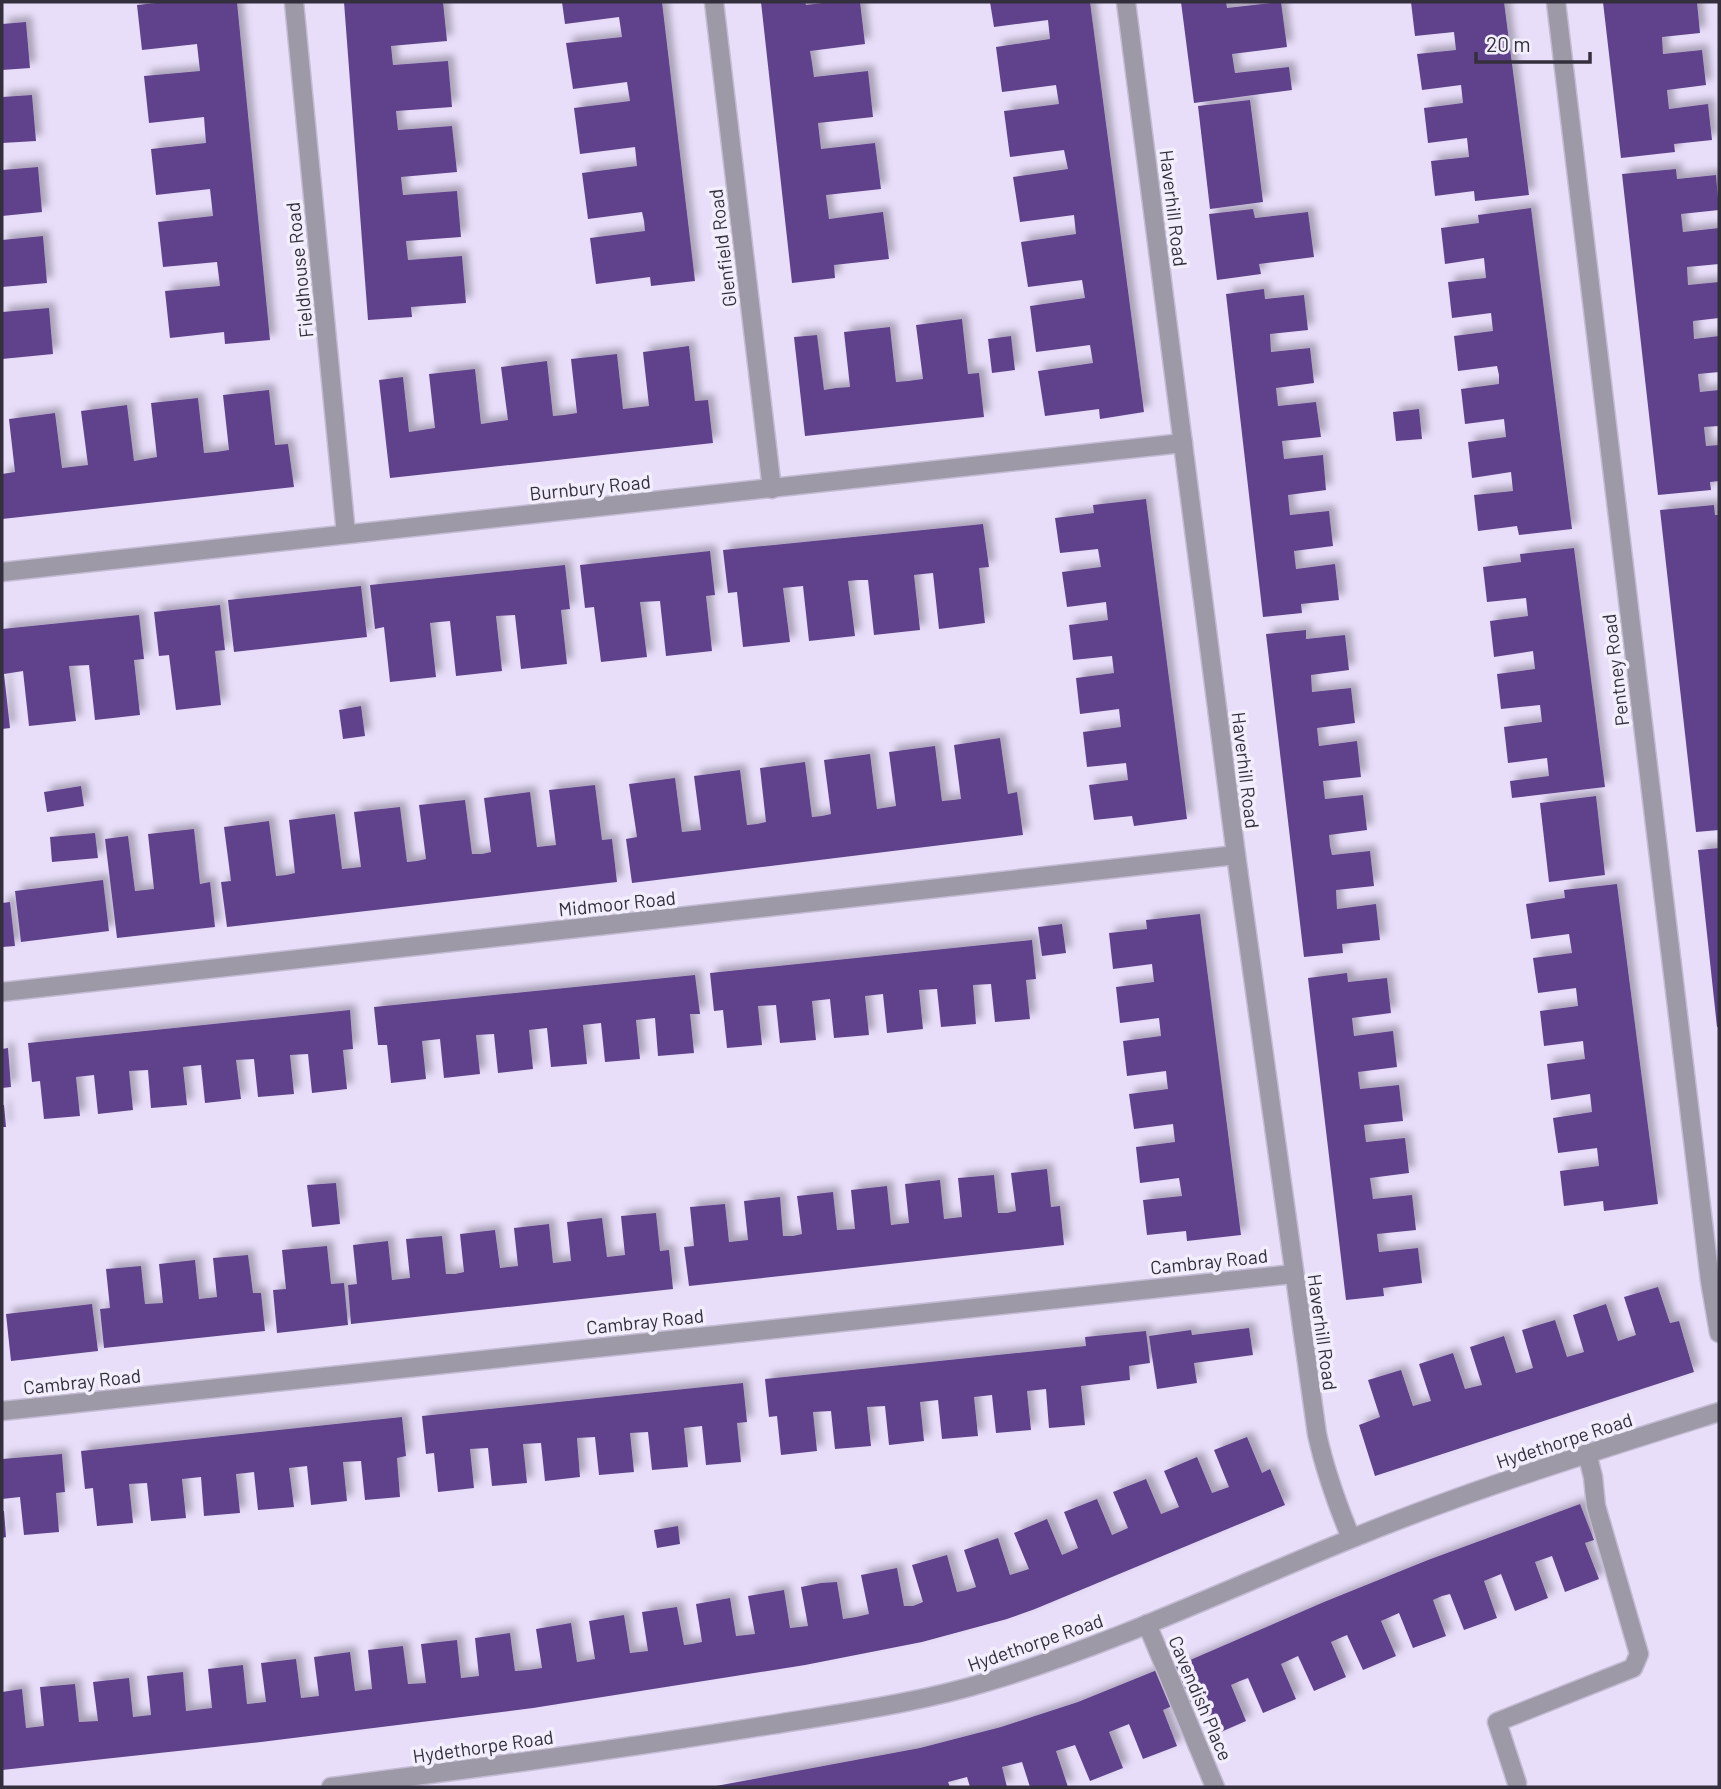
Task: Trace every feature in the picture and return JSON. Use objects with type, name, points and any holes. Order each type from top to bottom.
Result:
[{"type":"street","name":"Fieldhouse Road","points":[[294,2],[346,534]]},
{"type":"street","name":"Glenfield Road","points":[[714,2],[772,489]]},
{"type":"street","name":"Haverhill Road","points":[[1126,2],[1293,1274],[1323,1463],[1351,1538]]},
{"type":"street","name":"Pentney Road","points":[[1556,2],[1708,1268],[1719,1333]]},
{"type":"street","name":"Burnbury Road","points":[[2,572],[1183,443]]},
{"type":"street","name":"Midmoor Road","points":[[2,992],[1236,855]]},
{"type":"street","name":"Cambray Road","points":[[2,1411],[1293,1274]]},
{"type":"street","name":"Hydethorpe Road","points":[[331,1787],[664,1742],[881,1706],[988,1682],[1044,1664],[1147,1624],[1351,1538],[1464,1495],[1719,1412]]},
{"type":"street","points":[[1517,1783],[1497,1722],[1633,1668],[1639,1654],[1596,1506],[1587,1453]]},
{"type":"street","name":"Cavendish Place","points":[[1147,1624],[1215,1787]]},
{"type":"building","points":[[165,2],[237,2],[270,340],[225,344],[224,332],[170,338],[165,291],[220,286],[217,262],[163,267],[158,222],[213,216],[210,189],[156,195],[151,149],[206,143],[204,117],[149,123],[144,76],[200,71],[197,44],[142,50],[137,5]]},
{"type":"building","points":[[344,2],[443,2],[447,41],[391,46],[393,65],[448,61],[452,107],[396,111],[398,130],[452,126],[457,172],[401,177],[403,195],[457,191],[461,237],[406,241],[408,260],[462,256],[466,303],[411,307],[412,317],[368,320]]},
{"type":"building","points":[[562,2],[662,2],[695,281],[651,286],[650,277],[596,284],[590,238],[645,231],[644,221],[642,212],[588,219],[582,173],[637,166],[635,147],[580,154],[574,108],[630,101],[627,82],[573,89],[566,43],[622,37],[619,17],[565,24]]},
{"type":"building","points":[[761,2],[805,2],[806,5],[860,2],[865,44],[810,51],[814,77],[868,71],[873,117],[818,123],[821,149],[875,143],[881,189],[826,195],[829,219],[883,212],[889,259],[834,265],[835,278],[792,283]]},
{"type":"building","points":[[990,2],[1090,2],[1144,412],[1100,419],[1099,409],[1045,416],[1038,371],[1093,363],[1090,345],[1036,352],[1030,306],[1085,298],[1082,280],[1028,287],[1021,242],[1076,234],[1074,215],[1020,222],[1013,177],[1068,169],[1064,150],[1010,157],[1004,111],[1059,104],[1056,85],[1002,92],[996,47],[1050,39],[1048,20],[994,27]]},
{"type":"building","points":[[1181,2],[1226,2],[1227,8],[1281,2],[1287,47],[1232,54],[1235,73],[1289,67],[1292,90],[1194,103]]},
{"type":"building","points":[[1411,2],[1504,2],[1529,195],[1475,201],[1474,191],[1435,196],[1431,161],[1469,157],[1467,138],[1428,143],[1424,108],[1463,103],[1461,85],[1422,90],[1417,54],[1456,50],[1454,32],[1415,36]]},
{"type":"building","points":[[1603,2],[1697,2],[1700,33],[1662,37],[1663,54],[1702,50],[1706,85],[1667,90],[1669,109],[1708,104],[1712,140],[1674,144],[1675,152],[1621,158]]},
{"type":"building","points":[[26,22],[30,68],[2,70],[2,24]]},
{"type":"building","points":[[32,95],[36,141],[2,143],[2,97]]},
{"type":"building","points":[[1250,100],[1263,202],[1210,209],[1198,106]]},
{"type":"building","points":[[38,167],[42,212],[2,216],[2,170]]},
{"type":"building","points":[[1676,169],[1677,179],[1716,175],[1719,210],[1681,214],[1683,232],[1719,228],[1719,264],[1687,267],[1688,285],[1719,282],[1719,318],[1693,321],[1694,339],[1719,336],[1719,372],[1698,374],[1700,392],[1719,390],[1719,426],[1704,427],[1706,446],[1719,445],[1719,481],[1710,482],[1711,490],[1658,495],[1622,174]]},
{"type":"building","points":[[1531,208],[1572,529],[1519,535],[1517,526],[1478,531],[1474,495],[1513,491],[1511,472],[1472,478],[1468,442],[1506,437],[1504,419],[1465,424],[1461,389],[1499,384],[1499,375],[1497,366],[1458,371],[1454,336],[1493,331],[1491,313],[1452,318],[1448,282],[1486,278],[1484,258],[1445,264],[1441,228],[1479,223],[1478,215]]},
{"type":"building","points":[[1253,209],[1255,218],[1308,212],[1314,257],[1259,264],[1261,274],[1217,280],[1209,214]]},
{"type":"building","points":[[43,236],[47,283],[2,287],[2,240]]},
{"type":"building","points":[[1264,289],[1265,299],[1304,295],[1308,330],[1270,334],[1271,352],[1310,348],[1314,383],[1276,388],[1278,406],[1316,402],[1321,437],[1282,441],[1284,459],[1323,455],[1326,490],[1288,495],[1290,515],[1329,511],[1333,546],[1294,551],[1296,569],[1335,564],[1339,600],[1301,604],[1302,613],[1263,617],[1226,294]]},
{"type":"building","points":[[49,308],[53,354],[2,359],[2,312]]},
{"type":"building","points":[[962,319],[968,374],[979,373],[984,417],[805,436],[794,337],[817,335],[824,390],[850,387],[844,332],[890,327],[896,382],[908,381],[923,379],[916,325]]},
{"type":"building","points":[[1011,336],[1015,370],[992,373],[988,339]]},
{"type":"building","points":[[689,346],[695,401],[708,400],[713,443],[390,478],[379,380],[403,377],[409,432],[435,428],[429,374],[475,369],[481,424],[508,420],[501,367],[547,361],[553,416],[564,415],[577,413],[571,359],[617,354],[623,409],[649,406],[643,352]]},
{"type":"building","points":[[269,390],[275,445],[288,444],[294,487],[2,519],[2,474],[15,472],[9,419],[55,413],[62,468],[88,465],[81,411],[127,405],[134,461],[157,457],[151,403],[198,398],[204,453],[216,452],[229,450],[223,395]]},
{"type":"building","points":[[1419,409],[1422,439],[1396,441],[1393,412]]},
{"type":"building","points":[[1146,499],[1187,819],[1134,826],[1132,816],[1094,820],[1089,785],[1128,780],[1126,763],[1087,767],[1083,732],[1121,727],[1119,709],[1080,714],[1076,678],[1114,673],[1112,656],[1073,660],[1069,625],[1108,620],[1106,602],[1067,607],[1062,572],[1101,567],[1098,549],[1060,553],[1055,518],[1094,513],[1093,505]]},
{"type":"building","points":[[1714,505],[1715,515],[1719,515],[1719,830],[1696,832],[1660,510]]},
{"type":"building","points":[[983,524],[989,567],[979,568],[985,623],[939,629],[933,573],[923,574],[914,575],[920,630],[874,635],[868,580],[858,580],[848,581],[855,636],[809,641],[803,586],[783,588],[790,642],[743,647],[737,592],[728,593],[723,550]]},
{"type":"building","points":[[1574,548],[1605,787],[1512,798],[1510,781],[1549,776],[1547,758],[1508,763],[1504,727],[1542,722],[1540,705],[1501,709],[1497,674],[1535,669],[1533,651],[1494,657],[1490,621],[1528,616],[1526,598],[1487,602],[1483,567],[1521,562],[1520,554]]},
{"type":"building","points":[[710,551],[715,595],[706,596],[712,651],[666,656],[660,601],[640,602],[647,657],[601,662],[594,607],[585,608],[580,565]]},
{"type":"building","points":[[565,565],[570,609],[561,610],[567,664],[521,669],[515,615],[496,616],[502,671],[456,676],[450,621],[439,622],[430,623],[436,677],[390,682],[384,627],[375,629],[370,585]]},
{"type":"building","points":[[361,586],[367,637],[234,652],[228,600]]},
{"type":"building","points":[[220,605],[225,650],[215,651],[221,705],[176,710],[169,655],[159,656],[154,612]]},
{"type":"building","points":[[139,615],[144,659],[134,660],[140,715],[95,720],[89,665],[69,666],[76,721],[29,726],[23,671],[4,674],[10,728],[2,729],[2,629]]},
{"type":"building","points":[[1306,630],[1306,639],[1345,635],[1349,670],[1311,675],[1312,692],[1351,688],[1355,723],[1317,728],[1319,746],[1357,741],[1361,777],[1323,781],[1325,799],[1363,795],[1367,830],[1329,835],[1330,846],[1332,855],[1370,851],[1374,886],[1336,890],[1337,909],[1376,904],[1380,940],[1342,944],[1343,953],[1304,957],[1266,634]]},
{"type":"building","points":[[361,706],[365,736],[343,739],[339,710]]},
{"type":"building","points":[[1000,738],[1008,794],[1017,792],[1023,835],[632,883],[626,839],[637,837],[629,784],[675,778],[682,832],[701,830],[694,776],[740,770],[747,825],[757,824],[766,822],[760,768],[805,762],[812,817],[822,816],[831,814],[824,760],[870,754],[877,809],[896,806],[889,752],[935,746],[942,801],[953,800],[961,799],[954,745]]},
{"type":"building","points":[[595,785],[602,840],[612,839],[617,882],[227,927],[221,882],[231,881],[224,827],[269,821],[276,876],[286,875],[295,873],[289,820],[335,814],[342,869],[361,867],[354,812],[400,807],[407,862],[417,861],[426,859],[419,805],[465,800],[472,854],[482,854],[491,852],[484,798],[530,792],[537,847],[556,845],[549,790]]},
{"type":"building","points":[[81,786],[84,806],[47,812],[44,792]]},
{"type":"building","points":[[1596,796],[1605,875],[1549,882],[1540,803]]},
{"type":"building","points":[[194,829],[200,884],[210,882],[215,927],[117,938],[105,839],[128,836],[135,891],[154,889],[148,834]]},
{"type":"building","points":[[95,833],[98,858],[52,862],[50,837]]},
{"type":"building","points":[[1719,848],[1719,1027],[1717,1027],[1698,850]]},
{"type":"building","points":[[103,880],[109,931],[21,942],[15,891]]},
{"type":"building","points":[[1617,884],[1658,1204],[1604,1211],[1603,1201],[1564,1206],[1560,1171],[1599,1166],[1597,1148],[1558,1153],[1553,1118],[1592,1112],[1590,1094],[1551,1100],[1547,1064],[1585,1059],[1583,1041],[1544,1046],[1540,1011],[1578,1006],[1576,988],[1538,993],[1533,958],[1572,953],[1569,934],[1531,939],[1526,904],[1565,898],[1564,890]]},
{"type":"building","points":[[10,902],[15,946],[2,947],[2,903]]},
{"type":"building","points":[[1200,914],[1241,1235],[1187,1241],[1186,1231],[1147,1235],[1143,1200],[1182,1196],[1179,1178],[1140,1183],[1136,1147],[1175,1142],[1173,1124],[1134,1129],[1129,1094],[1168,1089],[1166,1071],[1127,1076],[1123,1041],[1161,1036],[1159,1018],[1120,1023],[1116,987],[1154,982],[1152,964],[1113,969],[1109,933],[1147,929],[1146,920]]},
{"type":"building","points":[[1062,924],[1066,953],[1042,956],[1038,927]]},
{"type":"building","points":[[1032,940],[1036,979],[1026,980],[1030,1019],[995,1022],[991,984],[973,985],[976,1024],[941,1027],[937,989],[919,990],[923,1029],[887,1033],[883,994],[865,996],[869,1035],[834,1038],[830,999],[812,1001],[816,1040],[780,1043],[776,1005],[758,1006],[762,1045],[727,1048],[723,1010],[714,1011],[710,973]]},
{"type":"building","points":[[1347,973],[1348,982],[1387,978],[1391,1013],[1352,1018],[1354,1036],[1393,1031],[1397,1067],[1358,1072],[1360,1089],[1399,1085],[1403,1121],[1364,1125],[1366,1142],[1405,1138],[1409,1173],[1370,1178],[1373,1199],[1412,1195],[1416,1230],[1377,1234],[1379,1252],[1418,1248],[1422,1283],[1383,1288],[1384,1296],[1346,1300],[1308,978]]},
{"type":"building","points":[[695,975],[700,1014],[690,1014],[694,1053],[658,1056],[655,1018],[636,1020],[640,1059],[605,1062],[601,1023],[583,1025],[587,1064],[551,1067],[547,1028],[529,1030],[533,1069],[498,1073],[494,1034],[476,1035],[480,1074],[444,1078],[440,1039],[422,1041],[426,1079],[391,1083],[387,1045],[378,1045],[374,1007]]},
{"type":"building","points":[[350,1010],[353,1049],[343,1050],[347,1089],[312,1093],[308,1054],[290,1055],[294,1094],[258,1097],[254,1059],[236,1060],[241,1099],[205,1103],[201,1065],[183,1067],[187,1105],[151,1108],[148,1070],[129,1071],[133,1110],[98,1114],[94,1075],[76,1077],[80,1116],[44,1119],[40,1081],[32,1082],[28,1043]]},
{"type":"building","points":[[8,1048],[11,1087],[2,1088],[2,1049]]},
{"type":"building","points":[[4,1105],[6,1127],[2,1127]]},
{"type":"building","points":[[1047,1169],[1051,1207],[1060,1206],[1064,1245],[689,1286],[684,1247],[694,1246],[690,1207],[725,1204],[729,1242],[748,1240],[744,1201],[780,1197],[783,1236],[793,1236],[802,1234],[797,1196],[833,1192],[837,1230],[855,1229],[851,1190],[887,1186],[891,1225],[909,1223],[905,1184],[940,1180],[944,1219],[962,1217],[958,1178],[994,1175],[998,1213],[1007,1213],[1016,1211],[1011,1173]]},
{"type":"building","points":[[336,1183],[340,1224],[312,1227],[307,1185]]},
{"type":"building","points":[[656,1213],[660,1251],[669,1250],[673,1289],[351,1324],[348,1285],[357,1284],[353,1245],[388,1241],[392,1280],[410,1278],[406,1239],[442,1236],[446,1274],[455,1274],[464,1272],[460,1234],[495,1230],[500,1268],[518,1266],[514,1228],[549,1224],[553,1263],[571,1261],[567,1222],[602,1218],[607,1257],[625,1255],[621,1216]]},
{"type":"building","points":[[327,1246],[331,1284],[344,1283],[348,1325],[277,1333],[273,1290],[286,1289],[282,1250]]},
{"type":"building","points":[[248,1255],[253,1293],[261,1293],[265,1331],[104,1348],[100,1309],[110,1308],[106,1269],[141,1266],[145,1304],[163,1303],[159,1264],[195,1260],[199,1299],[217,1297],[213,1258]]},
{"type":"building","points":[[1658,1287],[1670,1323],[1679,1321],[1694,1372],[1375,1476],[1359,1425],[1380,1417],[1368,1380],[1401,1370],[1413,1406],[1431,1401],[1419,1364],[1453,1353],[1465,1389],[1482,1385],[1470,1347],[1504,1336],[1516,1373],[1524,1371],[1533,1368],[1522,1330],[1555,1320],[1567,1357],[1584,1352],[1573,1315],[1606,1304],[1618,1341],[1636,1335],[1624,1297]]},
{"type":"building","points":[[92,1304],[98,1351],[11,1361],[6,1314]]},
{"type":"building","points":[[1249,1328],[1253,1355],[1194,1363],[1197,1383],[1157,1389],[1149,1336],[1191,1330],[1192,1335]]},
{"type":"building","points":[[1146,1331],[1150,1363],[1129,1366],[1130,1380],[1081,1386],[1085,1425],[1049,1428],[1046,1389],[1027,1391],[1031,1430],[996,1433],[992,1395],[974,1397],[978,1436],[942,1439],[938,1400],[920,1402],[924,1441],[889,1445],[885,1406],[867,1407],[871,1446],[835,1449],[831,1411],[813,1412],[817,1451],[781,1455],[777,1416],[769,1417],[765,1379],[1086,1346],[1085,1337]]},
{"type":"building","points":[[743,1383],[747,1422],[737,1423],[741,1462],[706,1465],[702,1426],[684,1428],[688,1467],[652,1470],[648,1432],[630,1433],[634,1472],[599,1475],[595,1437],[577,1438],[580,1477],[545,1481],[541,1443],[523,1444],[527,1483],[492,1486],[488,1448],[470,1449],[474,1488],[438,1492],[434,1453],[426,1454],[422,1416]]},
{"type":"building","points":[[402,1417],[406,1456],[397,1458],[400,1497],[365,1500],[361,1461],[343,1462],[347,1501],[311,1505],[307,1466],[289,1468],[294,1507],[258,1510],[254,1472],[236,1474],[240,1513],[204,1516],[201,1477],[182,1479],[186,1518],[151,1521],[147,1483],[129,1484],[133,1523],[97,1526],[93,1488],[85,1489],[81,1451]]},
{"type":"building","points":[[1247,1437],[1262,1473],[1270,1469],[1285,1505],[1035,1609],[922,1642],[805,1665],[533,1708],[261,1742],[2,1770],[2,1692],[22,1689],[26,1728],[44,1726],[40,1687],[75,1684],[79,1722],[98,1721],[93,1682],[129,1678],[133,1717],[151,1715],[147,1676],[183,1672],[186,1711],[212,1708],[208,1669],[243,1665],[247,1704],[266,1702],[261,1663],[296,1659],[301,1698],[319,1696],[314,1657],[350,1652],[355,1691],[372,1689],[368,1650],[403,1646],[408,1684],[426,1683],[421,1644],[457,1640],[461,1678],[479,1676],[475,1638],[510,1633],[515,1671],[528,1670],[542,1668],[536,1629],[571,1623],[577,1662],[595,1659],[589,1621],[624,1615],[630,1653],[648,1651],[642,1612],[677,1607],[684,1645],[692,1644],[702,1642],[696,1604],[730,1598],[736,1636],[755,1634],[748,1596],[784,1590],[790,1628],[808,1626],[801,1587],[837,1582],[843,1619],[856,1617],[869,1614],[861,1575],[897,1568],[904,1606],[913,1606],[923,1602],[912,1565],[947,1555],[957,1592],[967,1590],[976,1587],[964,1550],[998,1538],[1010,1575],[1029,1569],[1014,1533],[1047,1519],[1062,1555],[1078,1548],[1064,1512],[1097,1499],[1112,1535],[1128,1528],[1113,1492],[1146,1479],[1161,1514],[1179,1507],[1164,1471],[1197,1457],[1212,1493],[1229,1487],[1214,1450]]},
{"type":"building","points":[[62,1454],[65,1492],[56,1493],[59,1532],[24,1535],[20,1497],[2,1499],[2,1459]]},
{"type":"building","points":[[1580,1504],[1594,1540],[1585,1543],[1599,1579],[1565,1592],[1552,1556],[1535,1562],[1548,1598],[1515,1611],[1501,1574],[1484,1581],[1497,1618],[1464,1630],[1450,1594],[1442,1596],[1433,1600],[1446,1636],[1413,1648],[1399,1613],[1381,1621],[1396,1656],[1363,1670],[1347,1635],[1331,1642],[1346,1677],[1314,1691],[1298,1656],[1281,1664],[1296,1699],[1263,1713],[1248,1678],[1240,1681],[1231,1685],[1246,1721],[1214,1735],[1199,1699],[1190,1702],[1174,1667],[1428,1560]]},
{"type":"building","points":[[2,1511],[6,1537],[2,1538]]},
{"type":"building","points":[[678,1526],[680,1544],[657,1548],[654,1530]]},
{"type":"building","points":[[1157,1670],[1172,1706],[1163,1710],[1177,1746],[1143,1759],[1129,1724],[1109,1732],[1123,1768],[1090,1781],[1075,1745],[1056,1751],[1068,1787],[1030,1787],[1022,1762],[1002,1767],[1007,1787],[970,1787],[967,1777],[948,1782],[950,1787],[716,1787],[920,1748],[1001,1727],[1078,1702]]}]
